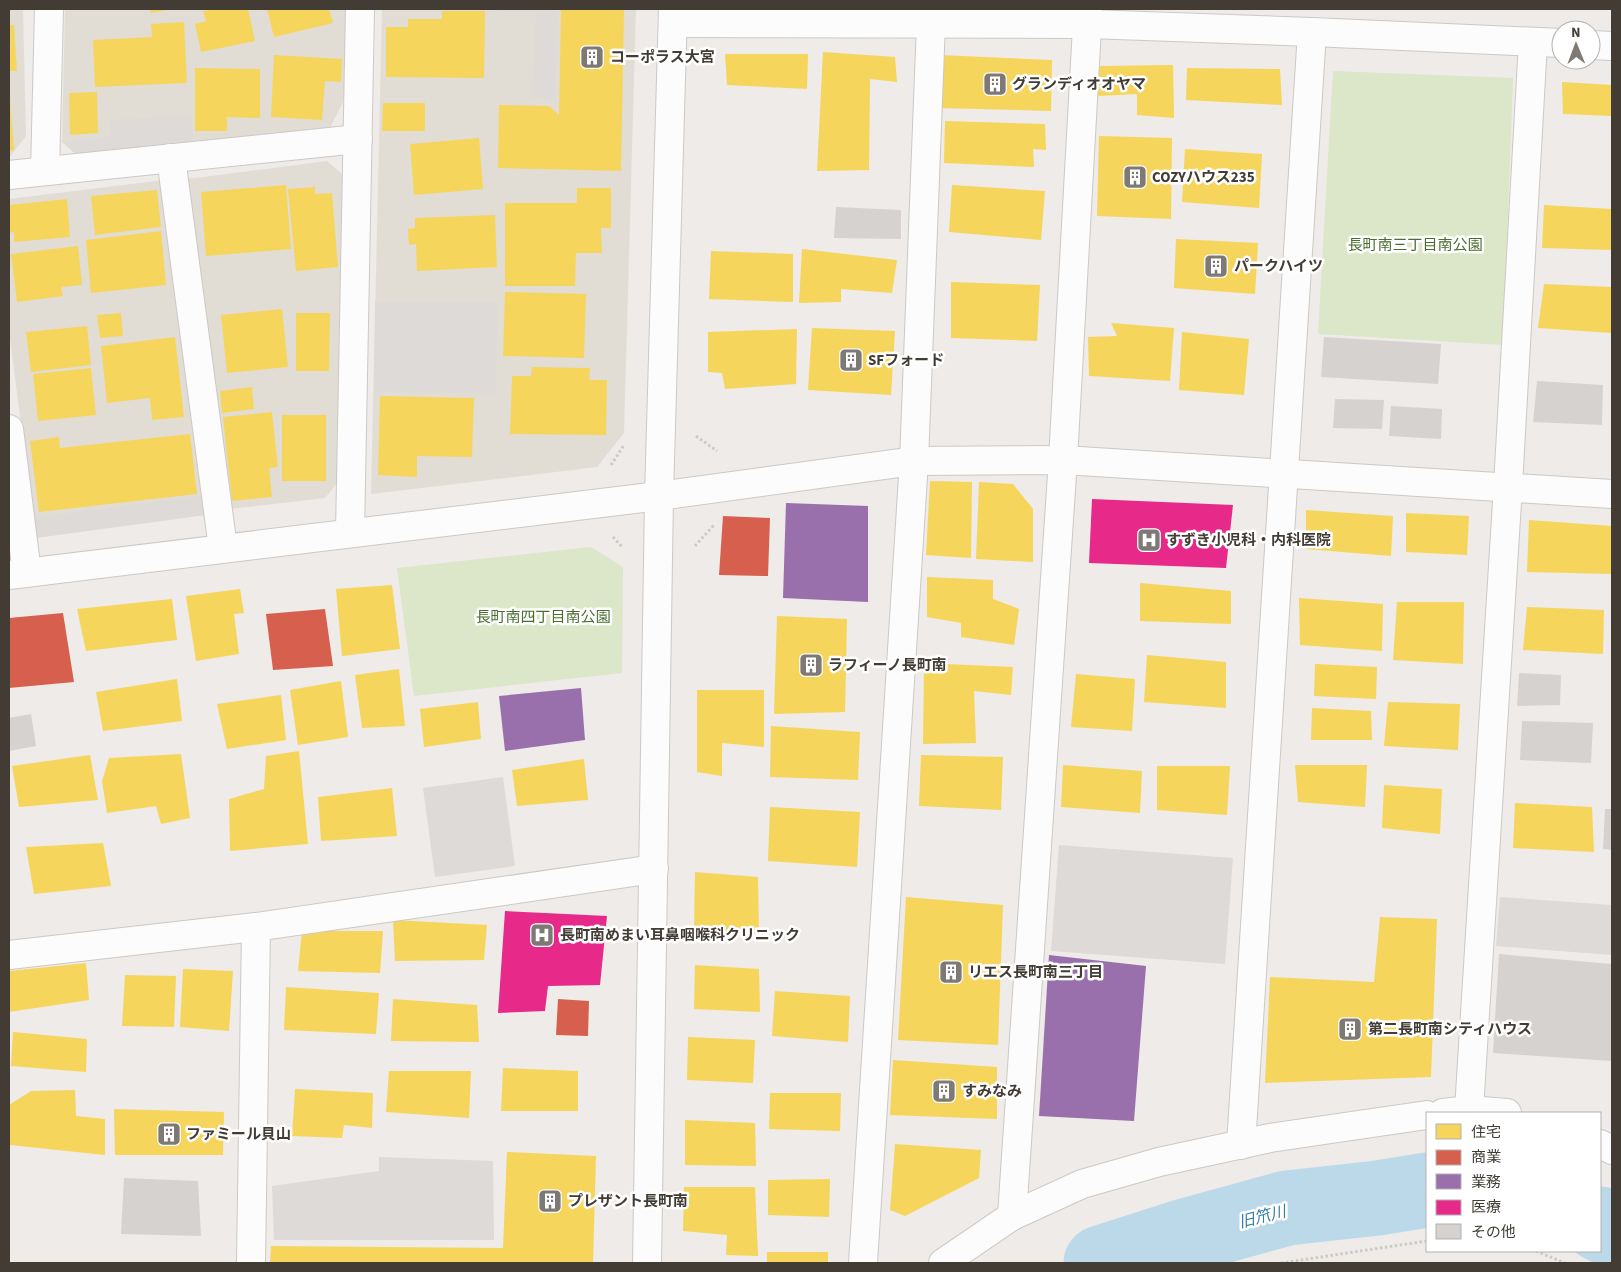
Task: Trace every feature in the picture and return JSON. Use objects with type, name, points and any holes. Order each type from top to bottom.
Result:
[{"type":"street","points":[[45,171],[48,9]]},
{"type":"street","points":[[350,533],[360,9]]},
{"type":"street","points":[[647,1263],[659,496],[673,16],[931,23],[1088,16],[1312,32],[1551,43]]},
{"type":"street","points":[[1012,1216],[1063,460],[1088,16]]},
{"type":"street","points":[[863,1263],[914,461],[931,23]]},
{"type":"street","points":[[1240,1145],[1312,32]]},
{"type":"street","points":[[1469,1110],[1508,486],[1533,42]]},
{"type":"street","points":[[9,175],[358,139]]},
{"type":"street","points":[[171,158],[223,548]]},
{"type":"street","points":[[9,429],[18,574],[659,496],[914,461],[1063,460],[1508,486],[1612,494]]},
{"type":"street","points":[[9,955],[256,927],[654,869]]},
{"type":"street","points":[[251,1263],[256,927]]},
{"type":"street","points":[[1452,1112],[1469,1110],[1494,1112]]},
{"type":"street","points":[[942,1263],[1012,1216],[1082,1184],[1159,1162],[1270,1138],[1426,1116]]},
{"type":"path","points":[[609,469],[628,438]]},
{"type":"path","points":[[613,537],[624,550]]},
{"type":"path","points":[[1281,1263],[1426,1241]]},
{"type":"path","points":[[1538,1252],[1565,1263]]},
{"type":"shaded area","points":[[9,9],[23,9],[26,136],[9,158]]},
{"type":"shaded area","points":[[65,9],[346,9],[345,98],[330,128],[78,156],[62,142]]},
{"type":"shaded area","points":[[382,9],[636,9],[624,433],[597,467],[371,494]]},
{"type":"shaded area","points":[[492,9],[557,9],[555,99],[532,98],[536,12],[492,11]]},
{"type":"shaded area","points":[[192,115],[193,143],[78,156],[62,142],[110,137],[109,120]]},
{"type":"shaded area","points":[[327,161],[342,174],[343,476],[325,498],[231,509],[187,179]]},
{"type":"shaded area","points":[[164,180],[206,515],[33,518],[9,331],[9,199]]},
{"type":"shaded area","points":[[375,302],[497,302],[496,393],[374,392]]},
{"type":"shaded area","points":[[204,495],[206,515],[36,538],[33,518]]},
{"type":"shaded area","points":[[503,777],[515,866],[435,877],[423,788]]},
{"type":"shaded area","points":[[1059,845],[1233,858],[1225,964],[1051,951]]},
{"type":"shaded area","points":[[1500,897],[1612,905],[1612,955],[1496,946]]},
{"type":"shaded area","points":[[379,1157],[493,1161],[494,1240],[274,1240],[272,1186],[379,1171]]},
{"type":"green space","name":"長町南三丁目南公園","points":[[1333,71],[1513,78],[1503,345],[1318,334]]},
{"type":"green space","name":"長町南四丁目南公園","points":[[591,547],[623,567],[622,673],[414,696],[397,568]]},
{"type":"building: 住宅","points":[[150,9],[167,9],[167,10],[151,13]]},
{"type":"building: 住宅","points":[[214,9],[248,9],[255,41],[201,52],[195,24],[206,21],[203,11]]},
{"type":"building: 住宅","points":[[267,9],[329,9],[333,23],[274,37]]},
{"type":"building: 住宅","name":"コーポラス大宮","points":[[561,9],[624,9],[621,171],[498,168],[499,105],[549,106],[559,115]]},
{"type":"building: 住宅","points":[[442,11],[485,11],[484,78],[386,77],[386,27],[408,27],[408,19],[442,19]]},
{"type":"building: 住宅","points":[[184,22],[187,83],[95,87],[93,40],[152,37],[151,24]]},
{"type":"building: 住宅","points":[[9,25],[14,25],[17,71],[9,71]]},
{"type":"building: 住宅","points":[[823,52],[895,57],[897,82],[870,79],[869,170],[817,171]]},
{"type":"building: 住宅","points":[[725,54],[808,54],[807,89],[727,85]]},
{"type":"building: 住宅","points":[[274,55],[342,59],[341,82],[325,81],[322,120],[271,117]]},
{"type":"building: 住宅","name":"グランディオオヤマ","points":[[939,55],[1052,60],[1051,111],[938,108]]},
{"type":"building: 住宅","points":[[1173,65],[1174,118],[1137,115],[1137,94],[1098,96],[1099,66]]},
{"type":"building: 住宅","points":[[195,68],[260,69],[260,118],[227,117],[227,131],[195,131]]},
{"type":"building: 住宅","points":[[1187,68],[1280,69],[1282,105],[1186,100]]},
{"type":"building: 住宅","points":[[1562,82],[1612,85],[1612,116],[1563,114]]},
{"type":"building: 住宅","points":[[97,92],[98,133],[70,135],[69,93]]},
{"type":"building: 住宅","points":[[9,99],[14,150],[9,151]]},
{"type":"building: 住宅","points":[[383,103],[425,103],[425,131],[382,131]]},
{"type":"building: 住宅","points":[[945,121],[1045,124],[1046,150],[1033,149],[1034,167],[944,163]]},
{"type":"building: 住宅","name":"COZYハウス235","points":[[1099,136],[1172,138],[1171,219],[1097,216]]},
{"type":"building: 住宅","points":[[479,138],[483,189],[414,195],[410,144]]},
{"type":"building: 住宅","points":[[1185,149],[1262,154],[1259,208],[1182,202]]},
{"type":"building: 住宅","points":[[286,185],[291,249],[206,256],[201,192]]},
{"type":"building: 住宅","points":[[952,185],[1045,191],[1041,240],[949,232]]},
{"type":"building: 住宅","points":[[315,187],[315,194],[332,193],[338,267],[296,271],[288,189]]},
{"type":"building: 住宅","points":[[577,188],[611,188],[611,228],[601,228],[602,253],[576,253],[575,286],[505,286],[505,203],[577,203]]},
{"type":"building: 住宅","points":[[157,190],[161,227],[95,235],[91,196]]},
{"type":"building: 住宅","points":[[67,199],[70,237],[14,242],[14,232],[9,233],[9,205]]},
{"type":"building: 住宅","points":[[1544,205],[1612,209],[1612,250],[1542,248]]},
{"type":"building: 住宅","points":[[495,215],[497,267],[417,271],[416,244],[409,245],[408,229],[415,228],[415,218]]},
{"type":"building: 住宅","points":[[161,231],[166,285],[91,293],[86,240]]},
{"type":"building: 住宅","name":"パークハイツ","points":[[1176,239],[1258,243],[1255,294],[1174,288]]},
{"type":"building: 住宅","points":[[78,246],[82,285],[61,287],[63,296],[17,302],[11,254]]},
{"type":"building: 住宅","points":[[802,249],[897,260],[892,293],[841,289],[841,302],[799,303]]},
{"type":"building: 住宅","points":[[711,251],[793,254],[793,302],[709,299]]},
{"type":"building: 住宅","points":[[951,282],[1040,285],[1037,341],[951,338]]},
{"type":"building: 住宅","points":[[1544,284],[1612,287],[1612,333],[1538,328]]},
{"type":"building: 住宅","points":[[505,292],[586,294],[584,358],[503,356]]},
{"type":"building: 住宅","points":[[282,309],[288,367],[227,373],[221,315]]},
{"type":"building: 住宅","points":[[121,313],[123,336],[100,338],[97,315]]},
{"type":"building: 住宅","points":[[296,313],[330,313],[329,371],[296,371]]},
{"type":"building: 住宅","points":[[1111,323],[1174,328],[1170,381],[1089,376],[1088,337],[1117,336]]},
{"type":"building: 住宅","points":[[87,326],[91,365],[31,372],[26,332]]},
{"type":"building: 住宅","name":"SFフォード","points":[[812,328],[895,331],[891,395],[808,390]]},
{"type":"building: 住宅","points":[[797,329],[796,384],[725,389],[722,373],[708,372],[708,332]]},
{"type":"building: 住宅","points":[[1182,332],[1249,339],[1244,395],[1179,390]]},
{"type":"building: 住宅","points":[[175,337],[184,417],[152,420],[150,398],[107,403],[101,346]]},
{"type":"building: 住宅","points":[[532,367],[590,368],[589,380],[607,380],[606,435],[510,434],[512,376],[531,376]]},
{"type":"building: 住宅","points":[[91,368],[96,415],[38,421],[33,374]]},
{"type":"building: 住宅","points":[[252,387],[254,409],[222,413],[220,391]]},
{"type":"building: 住宅","points":[[380,396],[474,398],[472,457],[417,456],[417,477],[378,475]]},
{"type":"building: 住宅","points":[[272,412],[278,467],[269,468],[272,497],[232,501],[223,417]]},
{"type":"building: 住宅","points":[[282,415],[326,415],[326,481],[282,481]]},
{"type":"building: 住宅","points":[[190,434],[197,494],[39,512],[30,441],[59,437],[60,448]]},
{"type":"building: 住宅","points":[[930,481],[972,482],[971,558],[926,555]]},
{"type":"building: 住宅","points":[[979,482],[1013,484],[1033,509],[1033,562],[976,559]]},
{"type":"building: 住宅","points":[[1306,510],[1393,516],[1391,556],[1306,549]]},
{"type":"building: 住宅","points":[[1406,513],[1469,516],[1467,555],[1406,552]]},
{"type":"building: 住宅","points":[[1529,520],[1612,526],[1612,574],[1527,572]]},
{"type":"building: 住宅","points":[[927,577],[993,580],[993,599],[1019,609],[1014,645],[961,637],[961,623],[927,617]]},
{"type":"building: 住宅","points":[[1140,583],[1231,591],[1231,624],[1140,621]]},
{"type":"building: 住宅","points":[[392,585],[400,649],[342,656],[336,589]]},
{"type":"building: 住宅","points":[[240,589],[244,613],[234,614],[239,654],[196,661],[186,596]]},
{"type":"building: 住宅","points":[[1299,598],[1383,604],[1382,651],[1300,645]]},
{"type":"building: 住宅","points":[[172,599],[177,640],[86,651],[77,609]]},
{"type":"building: 住宅","points":[[1397,602],[1464,602],[1463,664],[1393,660]]},
{"type":"building: 住宅","points":[[1527,607],[1604,610],[1603,654],[1523,650]]},
{"type":"building: 住宅","name":"ラフィーノ長町南","points":[[777,616],[847,619],[845,712],[774,714]]},
{"type":"building: 住宅","points":[[1147,655],[1226,662],[1226,708],[1144,702]]},
{"type":"building: 住宅","points":[[924,663],[1013,667],[1011,695],[974,691],[976,743],[923,744]]},
{"type":"building: 住宅","points":[[1315,664],[1377,667],[1376,699],[1314,696]]},
{"type":"building: 住宅","points":[[399,669],[405,726],[362,728],[355,675]]},
{"type":"building: 住宅","points":[[1076,674],[1135,679],[1132,731],[1071,727]]},
{"type":"building: 住宅","points":[[177,679],[182,721],[103,731],[96,692]]},
{"type":"building: 住宅","points":[[341,681],[348,737],[298,745],[290,690]]},
{"type":"building: 住宅","points":[[697,690],[764,690],[764,747],[722,743],[722,776],[697,772]]},
{"type":"building: 住宅","points":[[281,695],[286,740],[227,749],[217,704]]},
{"type":"building: 住宅","points":[[478,702],[481,739],[424,747],[420,709]]},
{"type":"building: 住宅","points":[[1388,702],[1460,704],[1458,750],[1384,746]]},
{"type":"building: 住宅","points":[[1312,708],[1371,711],[1372,740],[1311,740]]},
{"type":"building: 住宅","points":[[771,726],[860,732],[858,780],[770,777]]},
{"type":"building: 住宅","points":[[299,751],[308,844],[230,851],[229,799],[264,789],[266,756]]},
{"type":"building: 住宅","points":[[181,754],[190,818],[161,824],[156,806],[107,813],[102,781],[109,758]]},
{"type":"building: 住宅","points":[[90,755],[98,800],[19,807],[12,766]]},
{"type":"building: 住宅","points":[[921,755],[1003,757],[1001,810],[919,806]]},
{"type":"building: 住宅","points":[[584,759],[588,800],[517,806],[512,770]]},
{"type":"building: 住宅","points":[[1063,765],[1142,771],[1140,813],[1061,807]]},
{"type":"building: 住宅","points":[[1295,765],[1367,765],[1365,807],[1298,802]]},
{"type":"building: 住宅","points":[[1157,766],[1230,766],[1227,815],[1157,810]]},
{"type":"building: 住宅","points":[[1384,785],[1442,789],[1440,834],[1382,828]]},
{"type":"building: 住宅","points":[[392,788],[397,836],[321,841],[318,797]]},
{"type":"building: 住宅","points":[[1515,803],[1592,807],[1594,852],[1513,848]]},
{"type":"building: 住宅","points":[[770,807],[860,812],[857,867],[768,861]]},
{"type":"building: 住宅","points":[[103,843],[111,886],[34,894],[26,847]]},
{"type":"building: 住宅","points":[[695,872],[758,877],[759,934],[694,930]]},
{"type":"building: 住宅","name":"リエス長町南三丁目","points":[[906,897],[1003,905],[998,1045],[898,1040]]},
{"type":"building: 住宅","name":"第二長町南シティハウス","points":[[1380,917],[1437,919],[1431,1077],[1265,1083],[1270,977],[1374,982]]},
{"type":"building: 住宅","points":[[393,920],[487,925],[484,960],[395,961]]},
{"type":"building: 住宅","points":[[302,931],[383,931],[380,973],[298,971]]},
{"type":"building: 住宅","points":[[86,963],[89,1000],[9,1012],[9,971]]},
{"type":"building: 住宅","points":[[695,965],[759,969],[760,1012],[694,1009]]},
{"type":"building: 住宅","points":[[183,969],[233,971],[229,1031],[180,1027]]},
{"type":"building: 住宅","points":[[125,975],[176,976],[174,1027],[122,1026]]},
{"type":"building: 住宅","points":[[286,987],[379,993],[376,1034],[284,1030]]},
{"type":"building: 住宅","points":[[775,991],[850,996],[848,1042],[772,1036]]},
{"type":"building: 住宅","points":[[393,999],[477,1005],[479,1042],[391,1041]]},
{"type":"building: 住宅","points":[[13,1032],[87,1039],[86,1072],[11,1066]]},
{"type":"building: 住宅","points":[[688,1037],[755,1040],[753,1083],[687,1080]]},
{"type":"building: 住宅","name":"すみなみ","points":[[893,1060],[997,1067],[997,1119],[890,1115]]},
{"type":"building: 住宅","points":[[503,1068],[578,1071],[578,1111],[501,1111]]},
{"type":"building: 住宅","points":[[389,1071],[471,1071],[469,1118],[386,1112]]},
{"type":"building: 住宅","points":[[295,1089],[373,1093],[372,1128],[344,1125],[342,1138],[292,1136]]},
{"type":"building: 住宅","points":[[75,1090],[76,1116],[105,1119],[105,1155],[10,1145],[9,1105],[31,1091]]},
{"type":"building: 住宅","points":[[770,1093],[841,1093],[840,1131],[769,1129]]},
{"type":"building: 住宅","name":"ファミール貝山","points":[[114,1109],[224,1112],[223,1155],[115,1155]]},
{"type":"building: 住宅","points":[[685,1120],[755,1123],[756,1166],[685,1165]]},
{"type":"building: 住宅","points":[[895,1144],[981,1150],[979,1178],[905,1216],[890,1210]]},
{"type":"building: 住宅","name":"プレザント長町南","points":[[507,1152],[596,1156],[593,1263],[270,1263],[271,1246],[503,1248]]},
{"type":"building: 住宅","points":[[830,1179],[829,1217],[768,1215],[768,1180]]},
{"type":"building: 住宅","points":[[684,1187],[755,1187],[758,1256],[726,1255],[727,1235],[683,1231]]},
{"type":"building: 住宅","points":[[767,1252],[828,1252],[828,1263],[767,1263]]},
{"type":"building: 商業","points":[[723,516],[770,518],[768,576],[719,575]]},
{"type":"building: 商業","points":[[325,609],[333,666],[273,670],[266,614]]},
{"type":"building: 商業","points":[[63,613],[74,682],[9,688],[9,618]]},
{"type":"building: 商業","points":[[558,999],[589,1001],[588,1036],[556,1035]]},
{"type":"building: 業務","points":[[786,503],[868,506],[868,602],[783,598]]},
{"type":"building: 業務","points":[[581,688],[585,740],[505,751],[499,696]]},
{"type":"building: 業務","points":[[1049,955],[1146,966],[1134,1121],[1039,1116]]},
{"type":"building: 医療","points":[[1092,499],[1233,505],[1226,568],[1089,563]]},
{"type":"building: 医療","points":[[505,911],[607,916],[600,985],[548,986],[545,1011],[498,1013]]},
{"type":"building: その他","points":[[836,207],[901,210],[901,239],[834,238]]},
{"type":"building: その他","points":[[1324,337],[1441,344],[1438,384],[1321,377]]},
{"type":"building: その他","points":[[1537,381],[1603,385],[1602,425],[1533,422]]},
{"type":"building: その他","points":[[1335,399],[1384,400],[1382,429],[1333,428]]},
{"type":"building: その他","points":[[1391,406],[1442,409],[1441,439],[1389,436]]},
{"type":"building: その他","points":[[1519,673],[1561,675],[1560,705],[1517,706]]},
{"type":"building: その他","points":[[31,714],[36,746],[9,751],[9,718]]},
{"type":"building: その他","points":[[1522,721],[1593,723],[1591,763],[1520,760]]},
{"type":"building: その他","points":[[1605,809],[1612,809],[1612,850],[1603,849]]},
{"type":"building: その他","points":[[1499,954],[1612,964],[1612,1061],[1493,1053]]},
{"type":"building: その他","points":[[124,1178],[198,1181],[201,1236],[121,1234]]},
{"type":"waterway","name":"旧笊川","points":[[1101,1263],[1182,1237],[1287,1208],[1378,1198],[1426,1190]]},
{"type":"waterway","name":"旧笊川","points":[[1601,1224],[1612,1230]]},
{"type":"place","name":"コーポラス大宮","points":[[592,57]]},
{"type":"place","name":"グランディオオヤマ","points":[[995,84]]},
{"type":"place","name":"COZYハウス235","points":[[1135,177]]},
{"type":"place","name":"パークハイツ","points":[[1216,266]]},
{"type":"place","name":"SFフォード","points":[[851,360]]},
{"type":"place","name":"すずき小児科・内科医院","points":[[1149,540]]},
{"type":"place","name":"ラフィーノ長町南","points":[[811,665]]},
{"type":"place","name":"長町南めまい耳鼻咽喉科クリニック","points":[[542,935]]},
{"type":"place","name":"リエス長町南三丁目","points":[[951,972]]},
{"type":"place","name":"第二長町南シティハウス","points":[[1350,1029]]},
{"type":"place","name":"すみなみ","points":[[944,1091]]},
{"type":"place","name":"ファミール貝山","points":[[169,1134]]},
{"type":"place","name":"プレザント長町南","points":[[550,1201]]}]
